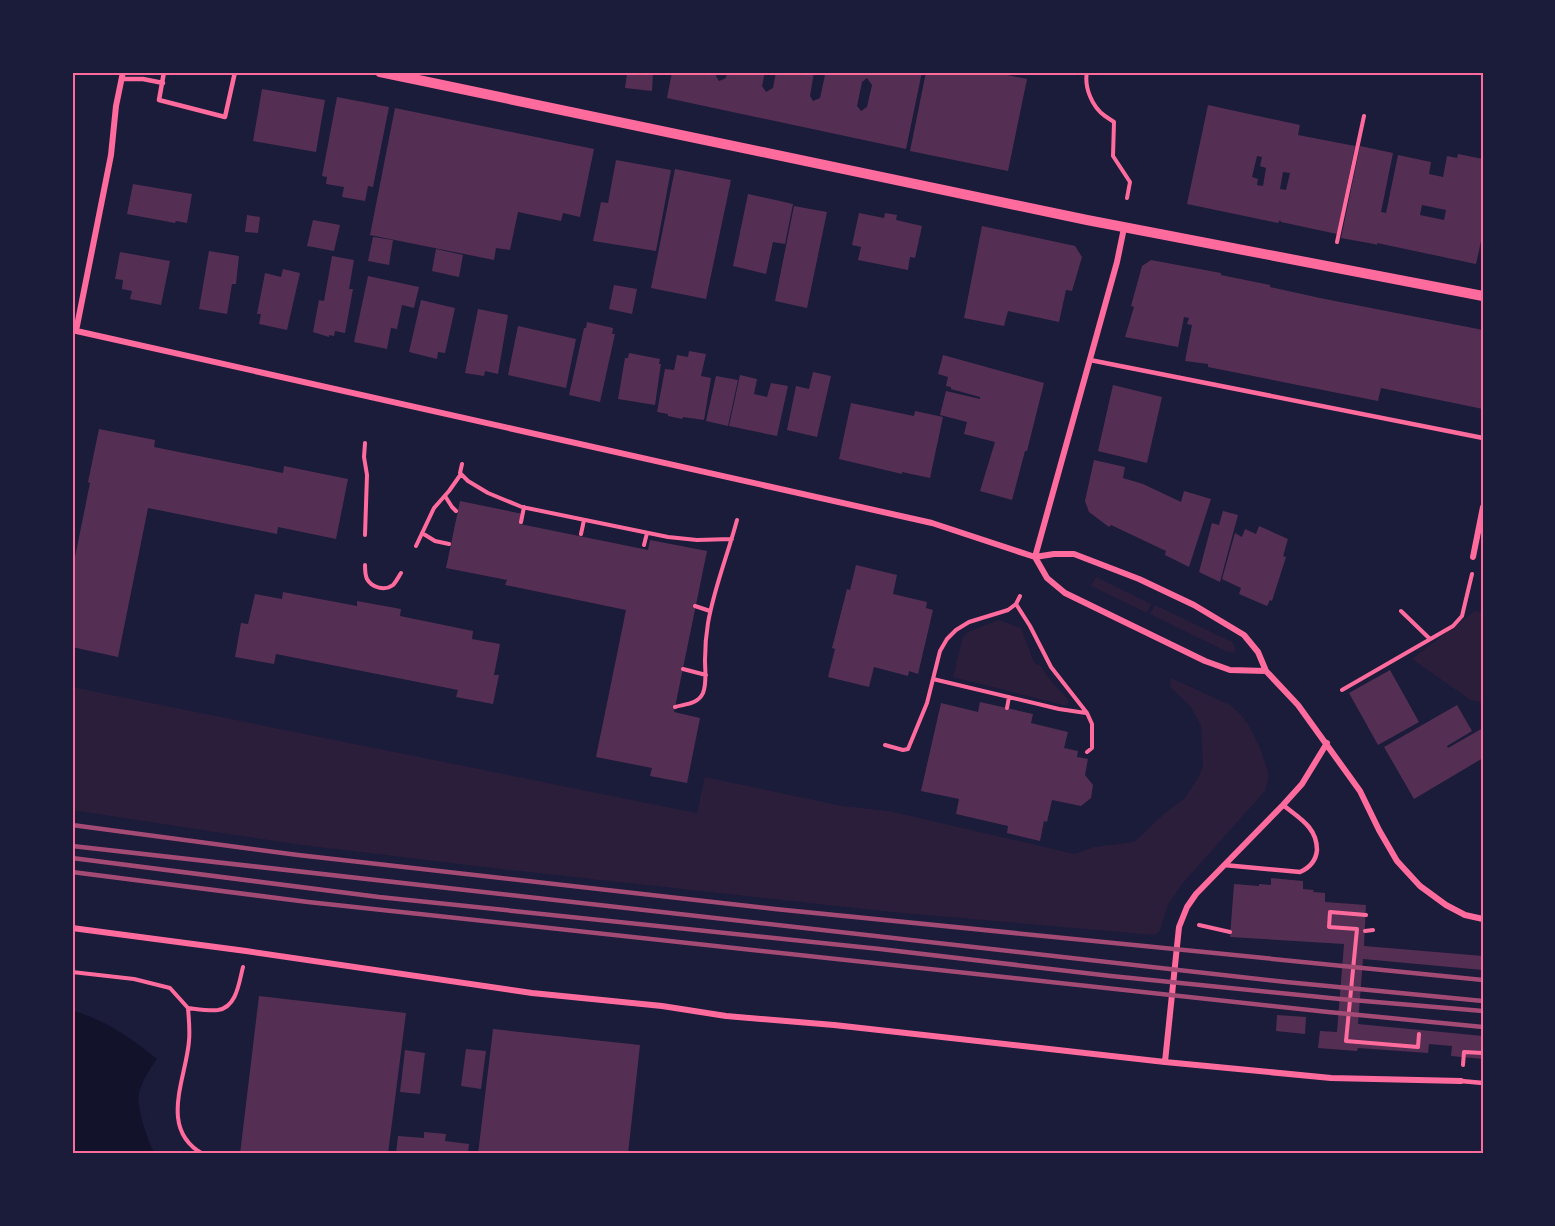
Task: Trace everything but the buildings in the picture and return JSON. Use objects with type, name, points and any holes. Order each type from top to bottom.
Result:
[{"type":"street","points":[[380,72],[1124,228],[1483,296]]},
{"type":"street","points":[[122,76],[116,106],[111,155],[74,331],[932,523],[1035,557],[1074,554],[1139,579],[1194,605],[1244,635],[1258,652],[1266,671],[1298,705],[1360,791],[1397,861],[1420,886],[1446,905],[1465,915],[1483,919]]},
{"type":"street","points":[[1124,228],[1035,557],[1047,578],[1065,593],[1205,661],[1230,670],[1266,671]]},
{"type":"street","points":[[1473,557],[1483,507]]},
{"type":"street","points":[[1165,1062],[1179,927],[1187,907],[1196,894],[1302,784],[1327,743]]},
{"type":"street","points":[[72,928],[532,993],[662,1006],[726,1016],[834,1025],[1331,1078],[1461,1081]]},
{"type":"lane","points":[[164,72],[159,100],[225,117],[236,72]]},
{"type":"lane","points":[[122,76],[163,83]]},
{"type":"lane","points":[[1090,360],[1483,438]]},
{"type":"lane","points":[[1224,865],[1300,872],[1312,864],[1316,856],[1316,836],[1310,827],[1283,805]]},
{"type":"lane","points":[[1461,1081],[1483,1083]]},
{"type":"path","points":[[1087,72],[1088,92],[1104,116],[1114,122],[1113,156],[1130,182],[1127,198]]},
{"type":"path","points":[[1337,242],[1364,116]]},
{"type":"path","points":[[365,443],[364,457],[367,475],[365,534]]},
{"type":"path","points":[[416,546],[434,508],[461,474],[462,464]]},
{"type":"path","points":[[461,474],[488,493],[524,507],[647,533],[686,539],[732,539]]},
{"type":"path","points":[[445,496],[456,511]]},
{"type":"path","points":[[521,522],[524,507]]},
{"type":"path","points":[[581,534],[584,520]]},
{"type":"path","points":[[675,707],[698,700],[705,687],[706,634],[710,611],[737,520]]},
{"type":"path","points":[[422,533],[435,541],[449,544]]},
{"type":"path","points":[[645,545],[647,533]]},
{"type":"path","points":[[365,565],[368,580],[374,586],[382,588],[394,584],[401,573]]},
{"type":"path","points":[[1342,690],[1453,626],[1462,616],[1472,574]]},
{"type":"path","points":[[885,746],[908,749],[924,711],[940,651],[947,639],[969,622],[1008,610],[1016,604],[1020,596]]},
{"type":"path","points":[[1016,604],[1051,667],[1087,713],[1092,724],[1093,736],[1092,748],[1087,752]]},
{"type":"path","points":[[695,606],[710,611]]},
{"type":"path","points":[[1401,610],[1430,639]]},
{"type":"path","points":[[683,669],[706,675]]},
{"type":"path","points":[[933,679],[1059,709],[1087,713]]},
{"type":"path","points":[[1007,708],[1009,697]]},
{"type":"path","points":[[1366,915],[1330,912],[1329,927],[1357,929],[1346,1041],[1418,1047],[1419,1034]]},
{"type":"path","points":[[1199,925],[1230,932]]},
{"type":"path","points":[[1365,931],[1374,930]]},
{"type":"path","points":[[188,1008],[219,1010],[233,1001],[246,951]]},
{"type":"path","points":[[72,972],[134,979],[170,988],[188,1008],[189,1041],[179,1089],[177,1112],[180,1128],[187,1141],[203,1154]]},
{"type":"path","points":[[1464,1052],[1483,1053]]},
{"type":"shaded area","points":[[1096,577],[1151,604],[1147,613],[1091,586]]},
{"type":"shaded area","points":[[1155,605],[1232,642],[1236,649],[1232,653],[1225,651],[1150,614]]},
{"type":"shaded area","points":[[1475,611],[1483,613],[1483,703],[1469,699],[1412,659]]},
{"type":"shaded area","points":[[999,620],[1021,628],[1034,662],[1040,665],[1053,684],[1069,700],[1067,706],[953,677],[963,637],[968,632]]},
{"type":"shaded area","points":[[1171,678],[1230,705],[1240,714],[1248,724],[1260,748],[1268,771],[1268,779],[1265,791],[1181,885],[1169,903],[1159,932],[1154,935],[892,912],[501,869],[294,844],[72,810],[72,687],[697,813],[705,777],[842,806],[889,811],[1075,854],[1094,847],[1134,842],[1185,798],[1197,780],[1203,766],[1201,726],[1191,707],[1171,688]]},
{"type":"shaded area","points":[[72,1011],[106,1024],[157,1059],[139,1093],[143,1124],[155,1154],[72,1154]]},
{"type":"pier","points":[[159,1056],[160,1060],[142,1096],[145,1120],[158,1153],[155,1154],[142,1120],[139,1095],[147,1075]]},
{"type":"railway","points":[[72,825],[298,855],[775,909],[1483,980]]},
{"type":"railway","points":[[72,846],[1286,982],[1483,1001]]},
{"type":"railway","points":[[72,858],[379,897],[880,949],[1111,976],[1483,1011]]},
{"type":"railway","points":[[72,872],[308,902],[1483,1027]]}]
